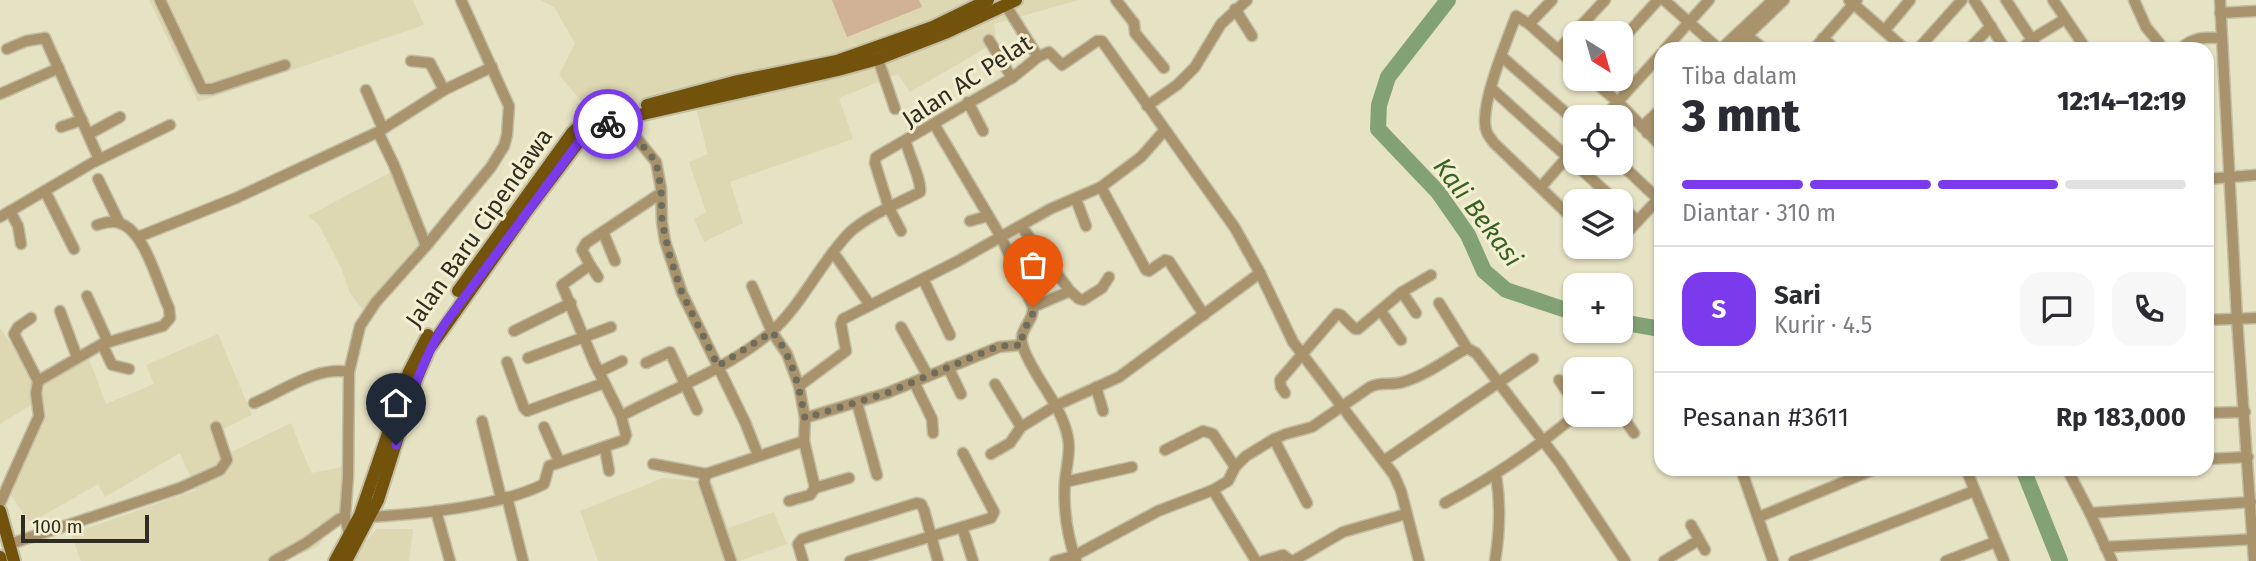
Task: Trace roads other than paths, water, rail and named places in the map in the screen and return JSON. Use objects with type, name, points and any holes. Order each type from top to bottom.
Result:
[{"type":"main road","name":"Jalan Baru Cipendawa","points":[[346,561],[409,372],[420,348],[522,209],[572,133],[583,123],[734,82],[884,52],[988,0]]},
{"type":"main road","name":"Jalan Baru Cipendawa","points":[[522,209],[590,131],[621,119],[838,70],[945,33],[1011,2]]},
{"type":"main road","name":"Jalan Baru Cipendawa","points":[[335,561],[369,517],[377,500],[416,380],[443,320]]},
{"type":"main road","points":[[0,511],[14,561]]},
{"type":"street","points":[[160,0],[202,89],[212,89],[285,65]]},
{"type":"street","points":[[353,535],[345,517],[349,372],[358,333],[366,316],[491,167],[504,146],[507,135],[509,106],[461,0]]},
{"type":"street","points":[[1147,106],[1177,85],[1195,67],[1221,24],[1247,0]]},
{"type":"street","points":[[1530,24],[1552,0]]},
{"type":"street","points":[[1558,50],[1605,0]]},
{"type":"street","points":[[1633,28],[1658,0]]},
{"type":"street","points":[[1664,0],[1718,42]]},
{"type":"street","points":[[1671,42],[1709,0]]},
{"type":"street","points":[[1743,33],[1773,0]]},
{"type":"street","points":[[1733,42],[1784,0]]},
{"type":"street","points":[[1885,30],[1910,0]]},
{"type":"street","points":[[1924,42],[1962,0]]},
{"type":"street","points":[[1974,0],[2001,42]]},
{"type":"street","points":[[2006,0],[2034,42]]},
{"type":"street","points":[[2053,0],[2081,42]]},
{"type":"street","points":[[2134,0],[2146,27],[2158,42]]},
{"type":"street","points":[[2220,7],[2230,0]]},
{"type":"street","points":[[1820,42],[1853,1],[1898,42]]},
{"type":"street","points":[[1011,2],[1038,57]]},
{"type":"street","points":[[1120,3],[1134,23],[1135,33],[1164,68]]},
{"type":"street","points":[[2220,7],[2256,11]]},
{"type":"street","points":[[2220,7],[2237,319],[2254,561]]},
{"type":"street","points":[[1235,9],[1252,36]]},
{"type":"street","points":[[1563,54],[1530,24],[1517,16],[1501,56],[1485,121],[1486,133],[1508,158],[1563,209]]},
{"type":"street","points":[[2029,42],[2065,19]]},
{"type":"street","points":[[1976,42],[1991,26]]},
{"type":"street","points":[[1743,33],[1755,42]]},
{"type":"street","points":[[2190,42],[2201,37],[2221,38]]},
{"type":"street","points":[[7,49],[26,41],[45,38],[99,159]]},
{"type":"street","points":[[1823,38],[1827,42]]},
{"type":"street","points":[[989,40],[1012,78]]},
{"type":"street","name":"Jalan AC Pelat","points":[[621,416],[718,366],[772,332],[832,252],[852,231],[921,191],[906,142],[968,102],[1012,78],[1038,57],[1051,53],[1062,65],[1097,41],[1102,41],[1224,212],[1260,273],[1284,327],[1385,460],[1398,482],[1419,561]]},
{"type":"street","points":[[884,52],[895,109]]},
{"type":"street","points":[[1501,56],[1563,110]]},
{"type":"street","points":[[411,61],[431,64],[444,90]]},
{"type":"street","points":[[1615,105],[1654,62]]},
{"type":"street","points":[[138,237],[236,198],[381,131],[444,90],[492,67]]},
{"type":"street","points":[[0,94],[59,68]]},
{"type":"street","points":[[1492,89],[1563,153]]},
{"type":"street","points":[[366,90],[426,246]]},
{"type":"street","points":[[1605,91],[1654,139]]},
{"type":"street","points":[[968,102],[983,131]]},
{"type":"street","points":[[89,134],[120,117]]},
{"type":"street","points":[[1645,130],[1654,118]]},
{"type":"street","points":[[621,119],[656,162],[662,222],[682,293],[758,454]]},
{"type":"street","points":[[61,127],[82,120]]},
{"type":"street","points":[[934,124],[1001,237],[1033,307],[1032,318],[1022,332],[1022,345],[1055,406],[1068,438],[1065,521],[1075,558]]},
{"type":"street","points":[[1645,130],[1654,124]]},
{"type":"street","points":[[21,244],[18,226],[5,214],[99,159],[170,125]]},
{"type":"street","points":[[799,386],[846,351],[842,319],[923,279],[1050,209],[1101,187],[1141,156],[1164,131]]},
{"type":"street","points":[[901,231],[890,208],[875,160],[906,142]]},
{"type":"street","points":[[1541,187],[1563,162]]},
{"type":"street","points":[[1633,174],[1654,193]]},
{"type":"street","points":[[1587,175],[1603,189]]},
{"type":"street","points":[[2214,178],[2256,175]]},
{"type":"street","points":[[98,179],[118,222]]},
{"type":"street","points":[[1101,187],[1146,270],[1149,271],[1165,260],[1169,261],[1204,315]]},
{"type":"street","points":[[45,191],[74,249]]},
{"type":"street","points":[[598,277],[582,250],[583,246],[661,193]]},
{"type":"street","points":[[1076,200],[1086,226]]},
{"type":"street","points":[[1633,226],[1654,203]]},
{"type":"street","points":[[970,221],[988,216]]},
{"type":"street","points":[[1633,217],[1638,221]]},
{"type":"street","points":[[38,381],[105,343],[163,326],[170,318],[169,308],[138,237],[118,222],[97,225]]},
{"type":"street","points":[[1021,226],[1079,299],[1088,298],[1102,288],[1109,277]]},
{"type":"street","points":[[603,232],[615,261]]},
{"type":"street","points":[[832,252],[870,304]]},
{"type":"street","points":[[369,517],[436,511],[504,498],[544,484],[547,468],[559,461],[605,448],[626,438],[621,416],[562,288],[562,285],[590,265]]},
{"type":"street","points":[[991,454],[1010,443],[1021,427],[1055,406],[1119,377],[1260,273]]},
{"type":"street","points":[[1286,393],[1280,380],[1337,314],[1356,329],[1364,326],[1402,292],[1431,275]]},
{"type":"street","points":[[923,279],[950,335]]},
{"type":"street","points":[[751,285],[772,332],[783,346],[799,386],[805,418],[804,441],[815,488]]},
{"type":"street","points":[[1033,307],[1070,291]]},
{"type":"street","points":[[1402,292],[1416,313]]},
{"type":"street","points":[[87,296],[111,365],[129,369]]},
{"type":"street","points":[[514,331],[571,303]]},
{"type":"street","points":[[1439,303],[1467,348],[1476,353],[1572,479],[1625,561]]},
{"type":"street","points":[[60,311],[77,357]]},
{"type":"street","points":[[1381,311],[1402,340]]},
{"type":"street","points":[[0,503],[38,419],[38,381],[14,336],[18,327],[31,318]]},
{"type":"street","points":[[2214,320],[2256,318]]},
{"type":"street","points":[[528,358],[611,327]]},
{"type":"street","points":[[901,327],[928,376]]},
{"type":"street","points":[[805,418],[858,403],[999,346],[1022,345]]},
{"type":"street","points":[[1055,561],[1075,558],[1158,511],[1213,490],[1228,481],[1235,467],[1246,456],[1286,433],[1312,427],[1376,383],[1395,384],[1411,379],[1467,348]]},
{"type":"street","points":[[646,363],[670,352],[697,411]]},
{"type":"street","points":[[1385,460],[1533,359]]},
{"type":"street","points":[[599,372],[622,361]]},
{"type":"street","points":[[507,362],[527,411],[604,383]]},
{"type":"street","points":[[948,367],[961,394]]},
{"type":"street","points":[[254,403],[316,374],[337,370],[349,372]]},
{"type":"street","points":[[1559,380],[1563,386]]},
{"type":"street","points":[[914,382],[932,419],[933,433]]},
{"type":"street","points":[[995,384],[1021,427]]},
{"type":"street","points":[[1096,387],[1103,411]]},
{"type":"street","points":[[858,403],[877,475]]},
{"type":"street","points":[[2214,413],[2245,412]]},
{"type":"street","points":[[482,421],[523,561]]},
{"type":"street","points":[[1445,503],[1496,475],[1563,426]]},
{"type":"street","points":[[544,427],[559,461]]},
{"type":"street","points":[[1630,427],[1634,433]]},
{"type":"street","points":[[10,544],[180,488],[220,470],[227,460],[216,428]]},
{"type":"street","points":[[1165,450],[1208,431],[1213,434],[1235,467]]},
{"type":"street","points":[[1274,439],[1307,503]]},
{"type":"street","points":[[653,464],[706,474],[758,454],[804,441]]},
{"type":"street","points":[[605,448],[609,471]]},
{"type":"street","points":[[850,561],[991,518],[994,512],[963,453]]},
{"type":"street","points":[[2214,459],[2248,457]]},
{"type":"street","points":[[1065,482],[1132,467]]},
{"type":"street","points":[[706,474],[704,482],[731,561]]},
{"type":"street","points":[[1495,561],[1500,526],[1496,475]]},
{"type":"street","points":[[1744,476],[1773,561]]},
{"type":"street","points":[[1759,517],[1858,476]]},
{"type":"street","points":[[1968,476],[2004,561]]},
{"type":"street","points":[[2071,476],[2112,561]]},
{"type":"street","points":[[789,501],[810,495],[815,488],[849,478]]},
{"type":"street","points":[[1213,490],[1256,561]]},
{"type":"street","points":[[1794,561],[1974,492]]},
{"type":"street","points":[[2090,513],[2251,502]]},
{"type":"street","points":[[803,561],[798,544],[802,539],[916,503],[921,504],[924,510],[938,561]]},
{"type":"street","points":[[436,511],[450,561]]},
{"type":"street","points":[[1263,561],[1283,555],[1292,561],[1343,533],[1406,514]]},
{"type":"street","points":[[274,561],[345,517]]},
{"type":"street","points":[[1691,525],[1705,550]]},
{"type":"street","points":[[962,527],[973,561]]},
{"type":"street","points":[[2105,547],[2254,539]]},
{"type":"street","points":[[1664,561],[1699,540]]},
{"type":"street","points":[[1946,561],[1995,542]]},
{"type":"waterway","name":"Kali Bekasi","points":[[1448,0],[1388,77],[1379,105],[1378,129],[1438,192],[1468,235],[1484,271],[1506,290],[1563,309]]},
{"type":"waterway","name":"Kali Bekasi","points":[[1633,324],[1654,328]]},
{"type":"waterway","name":"Kali Bekasi","points":[[2026,476],[2060,561]]}]
